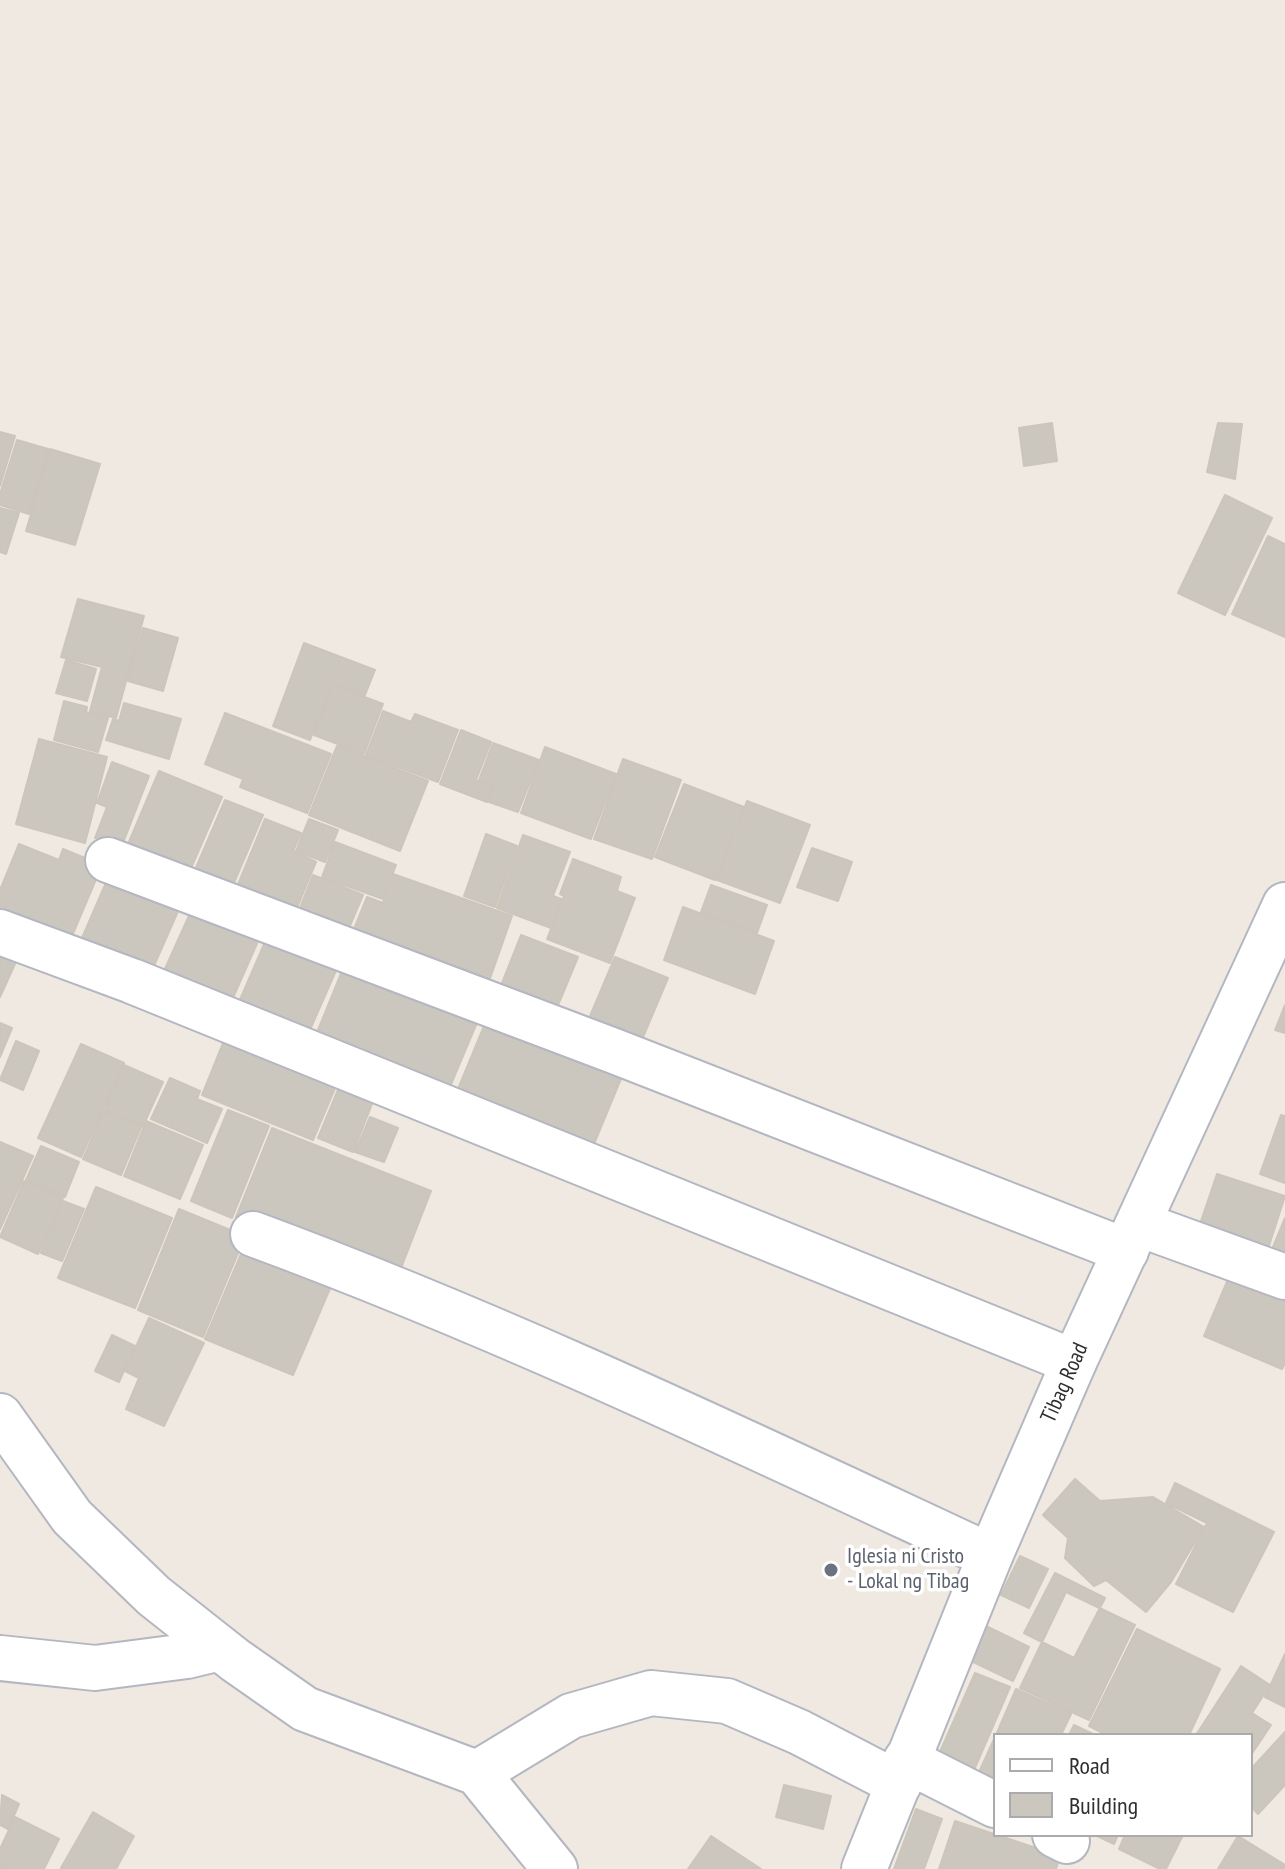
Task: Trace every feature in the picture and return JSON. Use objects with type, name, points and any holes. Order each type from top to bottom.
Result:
[{"type":"street","points":[[108,860],[629,1057],[1132,1237],[1285,1277]]},
{"type":"street","name":"Tibag Road","points":[[864,1869],[990,1556],[1074,1362],[1285,905]]},
{"type":"street","points":[[0,932],[132,981],[1074,1362]]},
{"type":"street","points":[[253,1234],[587,1369],[990,1556]]},
{"type":"street","points":[[0,1416],[72,1517],[154,1596],[305,1709],[477,1773],[555,1869]]},
{"type":"street","points":[[0,1658],[95,1668],[187,1656],[220,1648]]},
{"type":"street","points":[[477,1773],[571,1716],[651,1693],[727,1701],[799,1732],[993,1804]]},
{"type":"building","points":[[1052,423],[1057,461],[1024,466],[1019,428]]},
{"type":"building","points":[[1218,423],[1242,424],[1235,479],[1207,472]]},
{"type":"building","points":[[0,432],[15,436],[0,486]]},
{"type":"building","points":[[17,440],[48,449],[29,514],[0,505],[0,494]]},
{"type":"building","points":[[50,449],[100,464],[75,545],[26,531]]},
{"type":"building","points":[[1225,495],[1272,518],[1225,615],[1178,593]]},
{"type":"building","points":[[0,508],[19,513],[6,554],[0,552]]},
{"type":"building","points":[[1268,536],[1285,544],[1285,637],[1232,614]]},
{"type":"building","points":[[78,599],[144,616],[116,718],[90,711],[102,667],[61,657]]},
{"type":"building","points":[[143,628],[178,638],[163,691],[128,681]]},
{"type":"building","points":[[304,643],[375,670],[365,695],[332,683],[310,740],[273,726]]},
{"type":"building","points":[[66,660],[96,669],[87,701],[56,693]]},
{"type":"building","points":[[333,685],[383,704],[364,754],[314,735]]},
{"type":"building","points":[[64,701],[87,707],[86,712],[108,718],[98,752],[54,740]]},
{"type":"building","points":[[124,703],[181,719],[169,759],[106,740],[113,719],[119,721]]},
{"type":"building","points":[[383,711],[411,722],[415,714],[458,730],[438,782],[366,755]]},
{"type":"building","points":[[225,713],[331,754],[307,813],[240,787],[243,779],[205,764]]},
{"type":"building","points":[[461,730],[491,742],[476,780],[493,786],[487,802],[440,784]]},
{"type":"building","points":[[39,739],[107,757],[85,843],[16,824]]},
{"type":"building","points":[[493,743],[539,760],[518,812],[489,802],[495,785],[479,780]]},
{"type":"building","points":[[337,746],[428,781],[400,851],[309,815]]},
{"type":"building","points":[[545,747],[616,774],[591,839],[521,813]]},
{"type":"building","points":[[623,759],[681,780],[652,859],[594,839]]},
{"type":"building","points":[[112,762],[149,776],[121,848],[95,838],[107,807],[97,803]]},
{"type":"building","points":[[159,771],[222,797],[188,875],[126,849]]},
{"type":"building","points":[[684,784],[744,807],[715,880],[655,857]]},
{"type":"building","points":[[225,800],[263,815],[230,892],[192,877]]},
{"type":"building","points":[[747,801],[810,825],[780,903],[717,880]]},
{"type":"building","points":[[265,819],[301,833],[293,851],[316,862],[291,922],[232,899]]},
{"type":"building","points":[[309,819],[338,830],[325,862],[296,851]]},
{"type":"building","points":[[486,834],[517,846],[495,907],[464,896]]},
{"type":"building","points":[[523,835],[570,852],[553,896],[561,899],[551,928],[497,908]]},
{"type":"building","points":[[335,842],[396,865],[383,899],[322,877]]},
{"type":"building","points":[[19,844],[59,860],[63,849],[102,865],[72,936],[0,907],[0,890]]},
{"type":"building","points":[[812,848],[852,862],[838,901],[797,887]]},
{"type":"building","points":[[573,859],[621,877],[617,891],[635,898],[610,963],[547,939],[564,896],[560,894]]},
{"type":"building","points":[[393,874],[512,916],[487,987],[350,939],[367,897],[383,903]]},
{"type":"building","points":[[313,875],[363,895],[343,942],[294,923]]},
{"type":"building","points":[[108,878],[179,909],[153,968],[82,938]]},
{"type":"building","points":[[711,885],[767,905],[757,933],[701,912]]},
{"type":"building","points":[[683,907],[774,941],[755,994],[664,960]]},
{"type":"building","points":[[192,909],[259,939],[232,1000],[164,971]]},
{"type":"building","points":[[268,935],[338,966],[309,1032],[239,1002]]},
{"type":"building","points":[[521,935],[578,957],[556,1010],[500,988]]},
{"type":"building","points":[[0,946],[19,955],[0,997]]},
{"type":"building","points":[[615,957],[668,978],[638,1049],[585,1028]]},
{"type":"building","points":[[347,959],[481,1013],[449,1089],[316,1035]]},
{"type":"building","points":[[1285,1005],[1285,1033],[1275,1030]]},
{"type":"building","points":[[489,1014],[625,1069],[594,1144],[458,1089]]},
{"type":"building","points":[[0,1023],[12,1028],[0,1057]]},
{"type":"building","points":[[229,1028],[341,1074],[313,1140],[202,1095]]},
{"type":"building","points":[[16,1041],[39,1051],[23,1090],[0,1080]]},
{"type":"building","points":[[81,1044],[124,1063],[81,1157],[38,1138]]},
{"type":"building","points":[[124,1065],[163,1082],[143,1126],[105,1110]]},
{"type":"building","points":[[170,1078],[200,1091],[197,1099],[222,1109],[207,1143],[151,1119]]},
{"type":"building","points":[[342,1080],[376,1094],[353,1152],[318,1138]]},
{"type":"building","points":[[228,1110],[269,1126],[232,1218],[191,1201]]},
{"type":"building","points":[[104,1111],[141,1127],[121,1175],[83,1159]]},
{"type":"building","points":[[1281,1115],[1285,1116],[1285,1183],[1260,1174]]},
{"type":"building","points":[[370,1117],[398,1128],[384,1162],[355,1152]]},
{"type":"building","points":[[146,1121],[203,1145],[180,1199],[124,1176]]},
{"type":"building","points":[[272,1128],[431,1191],[396,1281],[236,1217]]},
{"type":"building","points":[[0,1142],[33,1156],[0,1229]]},
{"type":"building","points":[[41,1146],[79,1162],[65,1197],[26,1180]]},
{"type":"building","points":[[1217,1174],[1285,1196],[1266,1255],[1197,1233]]},
{"type":"building","points":[[24,1181],[63,1198],[38,1254],[0,1237]]},
{"type":"building","points":[[96,1187],[172,1218],[135,1308],[58,1278]]},
{"type":"building","points":[[63,1201],[84,1209],[62,1261],[41,1253]]},
{"type":"building","points":[[179,1209],[245,1236],[203,1337],[138,1310]]},
{"type":"building","points":[[1285,1218],[1285,1258],[1271,1252]]},
{"type":"building","points":[[249,1235],[337,1272],[293,1375],[205,1339]]},
{"type":"building","points":[[1232,1270],[1285,1293],[1285,1363],[1282,1369],[1204,1336]]},
{"type":"building","points":[[149,1318],[204,1343],[164,1426],[126,1409],[139,1378],[125,1371]]},
{"type":"building","points":[[112,1335],[135,1346],[119,1382],[95,1371]]},
{"type":"building","points":[[1075,1479],[1100,1501],[1153,1497],[1204,1527],[1171,1582],[1146,1612],[1106,1580],[1094,1586],[1065,1558],[1068,1538],[1043,1515]]},
{"type":"building","points":[[1175,1483],[1274,1532],[1233,1612],[1176,1584],[1207,1523],[1166,1503]]},
{"type":"building","points":[[1020,1556],[1048,1569],[1029,1608],[1001,1595]]},
{"type":"building","points":[[1055,1573],[1105,1598],[1074,1658],[1024,1633]]},
{"type":"building","points":[[1066,1592],[1135,1625],[1089,1720],[1020,1688]]},
{"type":"building","points":[[986,1626],[1029,1647],[1013,1681],[969,1660]]},
{"type":"building","points":[[1137,1629],[1220,1669],[1190,1733],[1103,1733],[1089,1726]]},
{"type":"building","points":[[1285,1654],[1285,1707],[1265,1697]]},
{"type":"building","points":[[1241,1666],[1270,1685],[1252,1713],[1271,1725],[1253,1752],[1253,1733],[1197,1733]]},
{"type":"building","points":[[975,1673],[1010,1687],[971,1777],[935,1763]]},
{"type":"building","points":[[1016,1689],[1071,1714],[1062,1733],[997,1733]]},
{"type":"building","points":[[1074,1725],[1091,1733],[1070,1733]]},
{"type":"building","points":[[1285,1732],[1285,1785],[1258,1814],[1253,1809],[1253,1767]]},
{"type":"building","points":[[993,1741],[993,1788],[975,1781]]},
{"type":"building","points":[[784,1785],[831,1796],[823,1829],[776,1817]]},
{"type":"building","points":[[2,1795],[19,1804],[8,1829],[0,1825]]},
{"type":"building","points":[[916,1809],[942,1819],[924,1869],[894,1869]]},
{"type":"building","points":[[93,1812],[134,1836],[116,1869],[61,1868]]},
{"type":"building","points":[[15,1817],[59,1839],[44,1869],[0,1869],[0,1849]]},
{"type":"building","points":[[955,1821],[993,1834],[993,1837],[1003,1837],[1060,1856],[1056,1869],[939,1869]]},
{"type":"building","points":[[711,1836],[761,1869],[688,1869]]},
{"type":"building","points":[[1099,1837],[1117,1837],[1114,1844]]},
{"type":"building","points":[[1124,1837],[1182,1837],[1166,1869],[1119,1849]]},
{"type":"building","points":[[1237,1837],[1285,1865],[1285,1869],[1218,1869]]},
{"type":"place","name":"Iglesia ni Cristo - Lokal ng Tibag","points":[[831,1570]]}]
